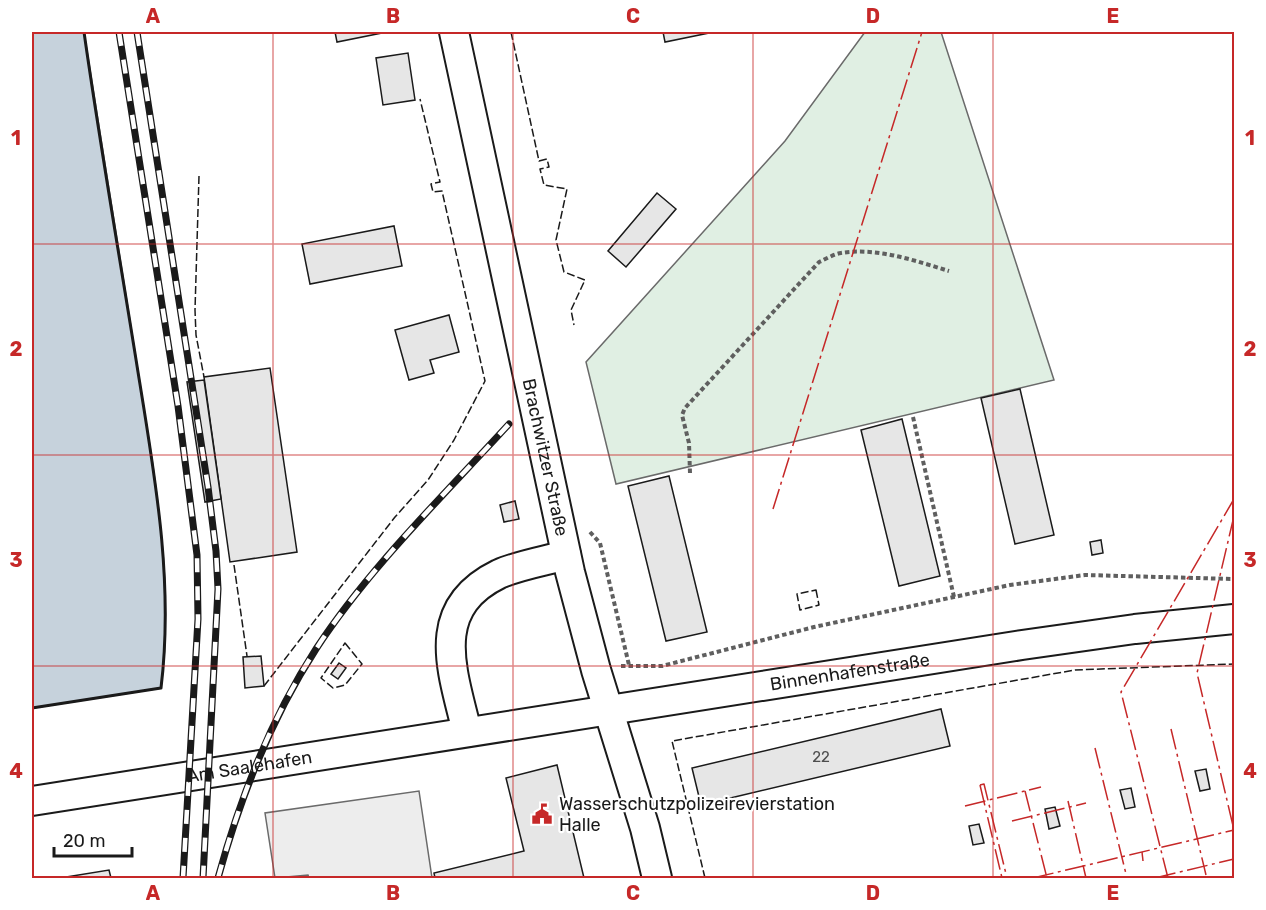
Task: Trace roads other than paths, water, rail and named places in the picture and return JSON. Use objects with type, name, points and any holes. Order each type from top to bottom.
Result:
[{"type":"street","name":"Brachwitzer Straße","points":[[454,32],[566,555],[596,670],[645,828],[657,879]]},
{"type":"street","points":[[467,732],[452,674],[450,654],[450,636],[456,617],[468,598],[483,583],[501,573],[566,555]]},
{"type":"street","name":"Binnenhafenstraße","points":[[467,732],[1135,628],[1234,619]]},
{"type":"street","name":"Am Saalehafen","points":[[32,801],[467,732]]},
{"type":"railway","points":[[119,32],[178,406],[197,555],[198,619],[183,878]]},
{"type":"railway","points":[[137,32],[216,551],[218,589],[203,878]]},
{"type":"railway","points":[[218,878],[236,818],[258,760],[284,703],[316,649],[383,561],[509,424]]},
{"type":"place","name":"Wasserschutzpolizeirevierstation Halle","points":[[542,814]]}]
